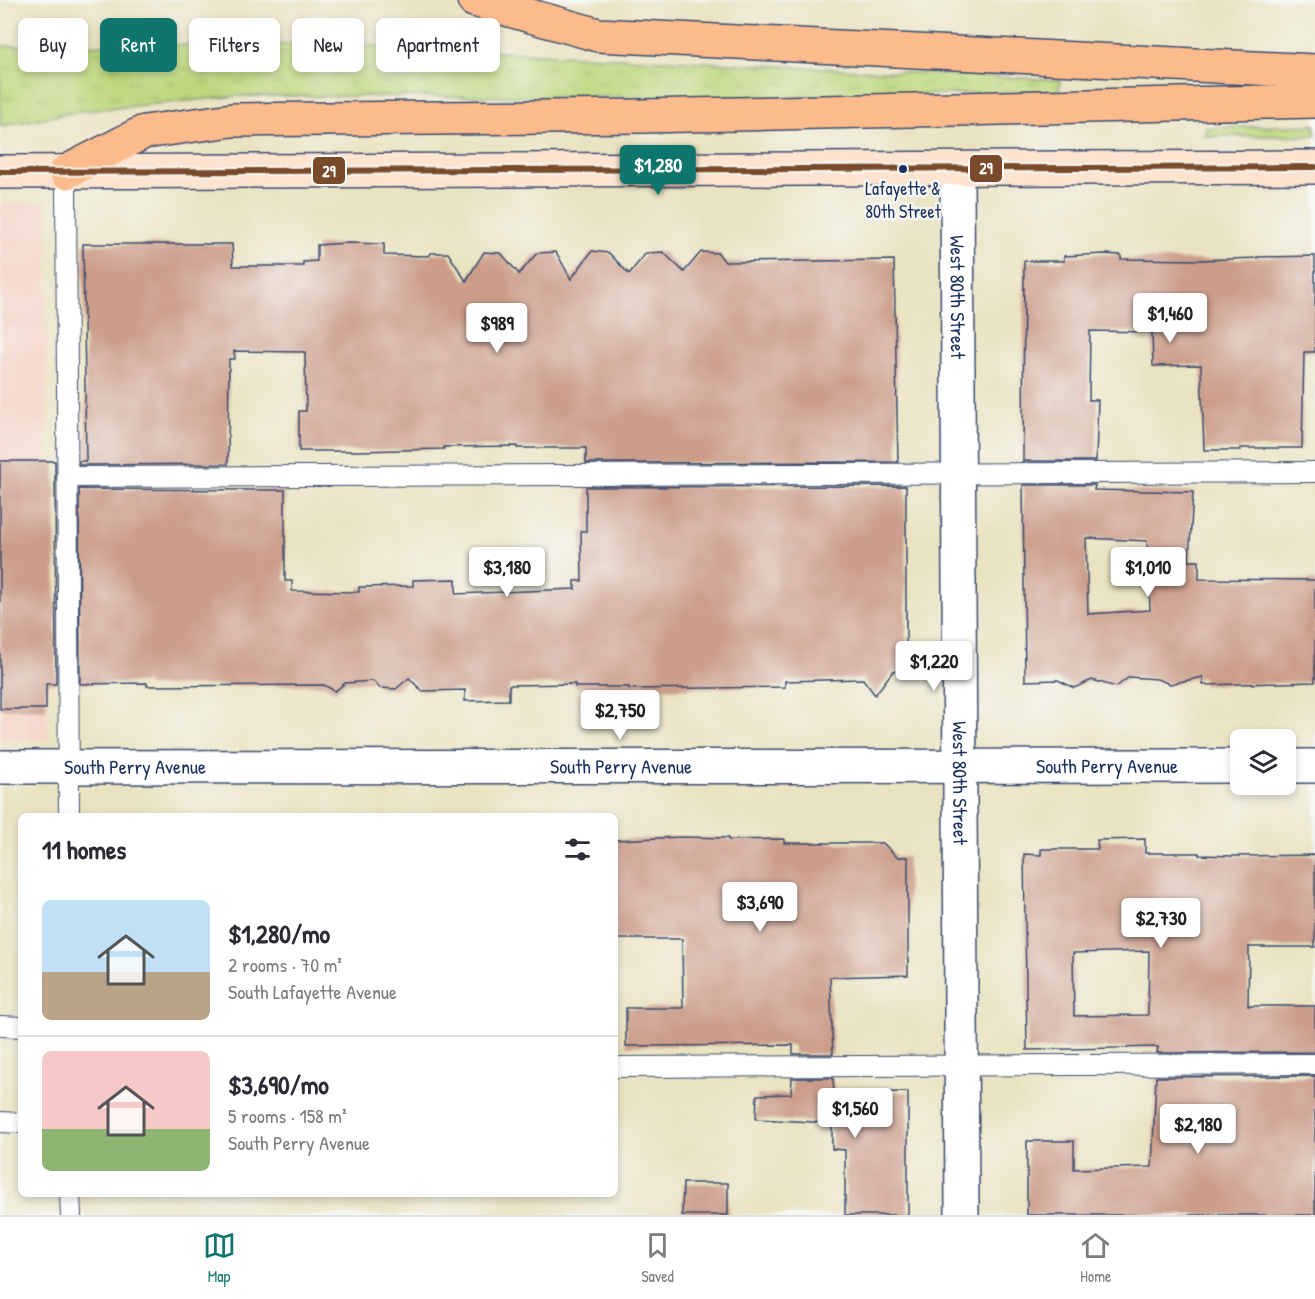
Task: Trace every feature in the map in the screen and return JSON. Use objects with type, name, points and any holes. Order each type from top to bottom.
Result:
[{"type":"highway","points":[[474,0],[598,35],[1315,70]]},
{"type":"highway","points":[[66,172],[144,132],[232,120],[643,116],[1315,101]]},
{"type":"main road","points":[[0,172],[1315,168]]},
{"type":"street","name":"West 80th Street","points":[[957,169],[962,1215]]},
{"type":"street","name":"South Perry Avenue","points":[[0,767],[1230,766]]},
{"type":"street","points":[[1296,766],[1315,766]]},
{"type":"lane","points":[[66,172],[69,813]]},
{"type":"lane","points":[[67,477],[1315,472]]},
{"type":"lane","points":[[0,1026],[18,1027]]},
{"type":"lane","points":[[618,1066],[1315,1064]]},
{"type":"lane","points":[[0,1122],[18,1123]]},
{"type":"lane","points":[[70,1197],[70,1215]]},
{"type":"shaded area","points":[[47,203],[48,740],[0,739],[0,204]]},
{"type":"green space","points":[[280,44],[292,44],[292,72],[364,72],[364,45],[376,46],[376,72],[500,72],[500,52],[1060,80],[1059,91],[838,97],[240,96],[82,111],[0,126],[0,46],[18,46],[18,72],[88,72],[88,45],[100,45],[100,72],[177,72],[177,45],[189,45],[189,72],[280,72]]},
{"type":"green space","points":[[1315,125],[1315,136],[1205,136],[1206,128]]},
{"type":"building","points":[[83,244],[232,244],[233,266],[303,266],[303,262],[317,261],[317,245],[384,244],[384,255],[429,256],[431,253],[448,253],[466,281],[484,252],[501,253],[519,274],[537,253],[556,252],[571,279],[592,251],[609,253],[629,274],[646,253],[663,252],[684,272],[701,252],[718,253],[725,262],[894,260],[898,462],[586,463],[586,448],[517,448],[517,446],[299,451],[299,411],[306,411],[305,352],[234,351],[235,359],[229,359],[228,464],[79,465],[79,461],[86,461]]},
{"type":"building","points":[[1121,255],[1121,259],[1201,260],[1315,256],[1315,352],[1304,352],[1302,448],[1204,450],[1201,365],[1153,366],[1152,332],[1090,331],[1089,400],[1098,400],[1096,461],[1023,461],[1024,261],[1064,261],[1064,256]]},
{"type":"building","points":[[0,461],[55,461],[56,684],[46,684],[46,709],[0,709]]},
{"type":"building","points":[[1023,485],[1095,485],[1094,490],[1193,492],[1189,561],[1199,561],[1199,579],[1315,580],[1315,682],[1203,685],[1203,677],[1170,684],[1157,679],[1129,677],[1116,687],[1092,680],[1074,688],[1058,680],[1025,681]],"holes":[[[1086,538],[1147,541],[1150,610],[1088,614]]]},
{"type":"building","points":[[906,486],[906,671],[893,671],[875,695],[863,679],[785,681],[785,687],[629,689],[629,687],[575,687],[575,684],[509,685],[509,700],[465,701],[465,690],[422,691],[409,678],[396,689],[380,688],[373,681],[345,683],[335,691],[324,685],[80,684],[79,489],[285,490],[285,581],[292,581],[292,591],[359,592],[359,587],[413,586],[413,580],[456,579],[456,594],[575,589],[575,581],[582,581],[581,531],[586,531],[586,487]]},
{"type":"building","points":[[681,837],[728,838],[728,840],[784,839],[784,843],[883,843],[897,857],[908,857],[908,975],[830,977],[833,1054],[793,1054],[793,1045],[626,1046],[626,1008],[683,1008],[682,939],[618,939],[618,840]]},
{"type":"building","points":[[1145,839],[1145,853],[1199,853],[1199,855],[1233,856],[1315,855],[1315,947],[1249,947],[1248,1006],[1315,1006],[1315,1052],[1157,1053],[1158,1047],[1027,1050],[1024,854],[1041,855],[1041,849],[1098,849],[1097,840]],"holes":[[[1149,951],[1148,1015],[1074,1016],[1073,953]]]},
{"type":"building","points":[[1315,1076],[1315,1215],[1027,1215],[1027,1141],[1074,1141],[1074,1169],[1152,1167],[1156,1077]]},
{"type":"building","points":[[792,1078],[833,1078],[834,1093],[908,1092],[908,1215],[845,1215],[845,1150],[832,1149],[832,1123],[756,1119],[757,1095],[791,1094]]},
{"type":"building","points":[[683,1183],[728,1183],[728,1215],[682,1215]]},
{"type":"transit line","name":"29","points":[[0,172],[1315,167]]},
{"type":"place","name":"Lafayette & 80th Street","points":[[903,169]]}]
